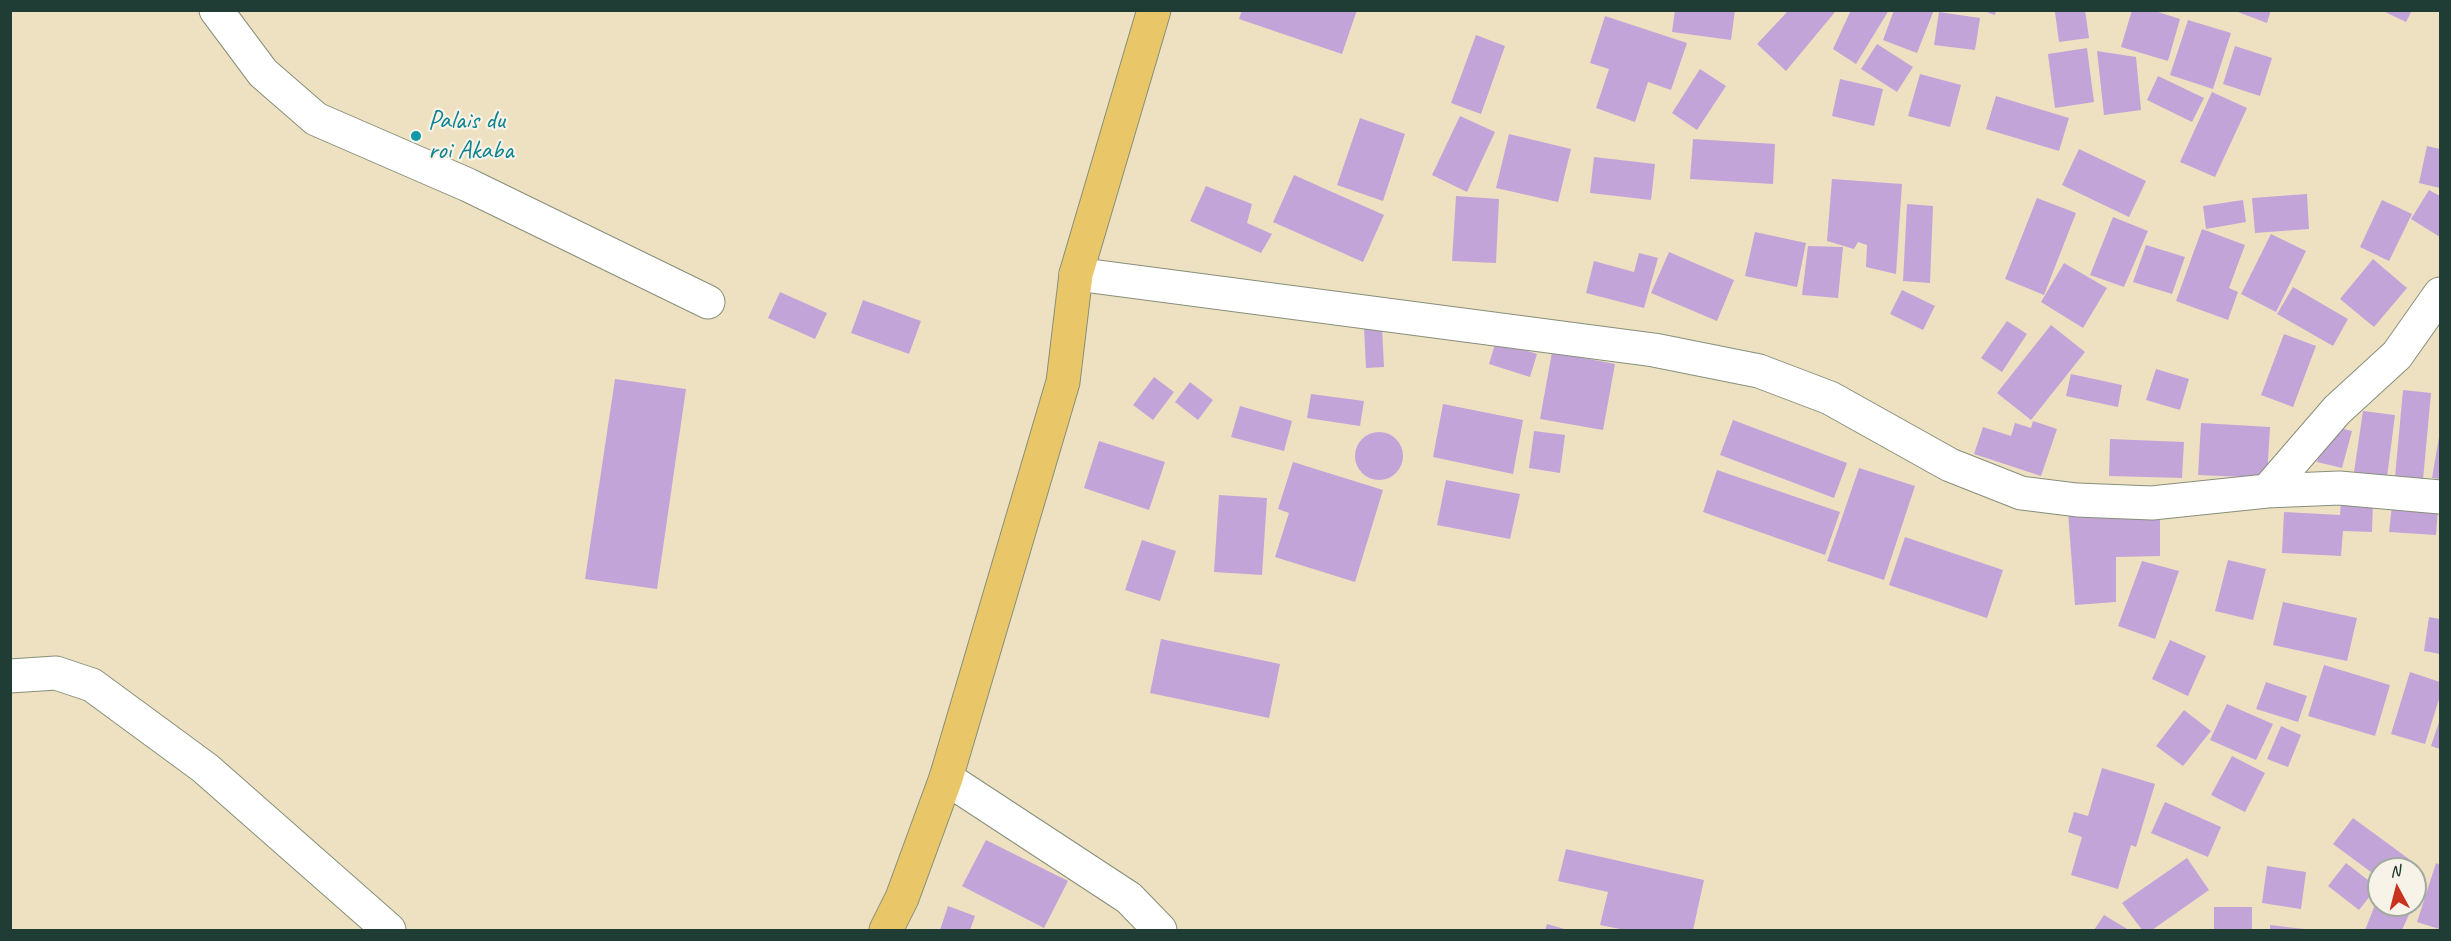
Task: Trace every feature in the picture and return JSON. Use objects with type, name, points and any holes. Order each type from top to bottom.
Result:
[{"type":"main road","points":[[886,930],[902,898],[946,778],[1063,382],[1076,274],[1154,10]]},
{"type":"street","points":[[216,10],[263,73],[316,119],[468,185],[708,302]]},
{"type":"street","points":[[1076,274],[1654,350],[1759,370],[1830,398],[1950,465],[2021,493],[2077,500],[2152,503],[2267,490],[2339,488],[2440,497]]},
{"type":"street","points":[[2267,490],[2337,410],[2397,354],[2440,294]]},
{"type":"street","points":[[10,676],[56,673],[92,685],[205,768],[389,930]]},
{"type":"street","points":[[946,778],[1129,898],[1160,930]]},
{"type":"building","points":[[1242,10],[1357,10],[1342,54],[1239,19]]},
{"type":"building","points":[[1675,10],[1735,10],[1731,40],[1672,32]]},
{"type":"building","points":[[1789,10],[1835,12],[1786,71],[1757,44]]},
{"type":"building","points":[[1851,10],[1889,10],[1856,64],[1833,49]]},
{"type":"building","points":[[1894,10],[1934,10],[1917,53],[1883,40]]},
{"type":"building","points":[[1981,10],[1996,10],[1995,15]]},
{"type":"building","points":[[2085,10],[2089,38],[2059,42],[2055,12]]},
{"type":"building","points":[[2132,10],[2152,10],[2180,19],[2168,61],[2121,47]]},
{"type":"building","points":[[2238,10],[2271,10],[2267,23],[2238,12]]},
{"type":"building","points":[[2381,10],[2412,10],[2406,22]]},
{"type":"building","points":[[1939,12],[1980,18],[1975,50],[1934,45]]},
{"type":"building","points":[[1605,16],[1687,43],[1671,90],[1648,82],[1635,122],[1596,108],[1609,69],[1590,63]]},
{"type":"building","points":[[2188,20],[2231,33],[2213,89],[2170,75]]},
{"type":"building","points":[[1476,35],[1505,46],[1481,114],[1451,103]]},
{"type":"building","points":[[1877,44],[1913,67],[1897,92],[1861,69]]},
{"type":"building","points":[[2235,46],[2272,58],[2260,96],[2223,84]]},
{"type":"building","points":[[2087,48],[2094,102],[2055,108],[2048,54]]},
{"type":"building","points":[[2097,51],[2136,57],[2141,110],[2104,115]]},
{"type":"building","points":[[1700,69],[1726,86],[1697,130],[1672,113]]},
{"type":"building","points":[[1920,74],[1961,85],[1950,127],[1908,116]]},
{"type":"building","points":[[2158,76],[2204,98],[2192,122],[2147,100]]},
{"type":"building","points":[[1840,79],[1883,89],[1874,126],[1832,116]]},
{"type":"building","points":[[2212,92],[2247,108],[2215,177],[2180,162]]},
{"type":"building","points":[[1996,96],[2069,118],[2059,151],[1986,129]]},
{"type":"building","points":[[1460,116],[1495,132],[1467,192],[1432,175]]},
{"type":"building","points":[[1360,118],[1405,134],[1383,201],[1337,185]]},
{"type":"building","points":[[1509,134],[1571,149],[1558,202],[1496,188]]},
{"type":"building","points":[[1693,139],[1775,144],[1773,184],[1690,179]]},
{"type":"building","points":[[2427,146],[2440,149],[2440,188],[2419,183]]},
{"type":"building","points":[[2079,149],[2146,181],[2129,217],[2062,185]]},
{"type":"building","points":[[1594,157],[1655,164],[1651,200],[1590,193]]},
{"type":"building","points":[[1294,175],[1384,215],[1363,262],[1273,222]]},
{"type":"building","points":[[1832,179],[1902,184],[1896,274],[1866,267],[1867,245],[1858,242],[1854,249],[1827,241]]},
{"type":"building","points":[[1206,186],[1252,204],[1247,223],[1272,234],[1261,253],[1190,221]]},
{"type":"building","points":[[2429,190],[2440,196],[2440,237],[2411,219]]},
{"type":"building","points":[[2307,194],[2309,229],[2255,233],[2252,198]]},
{"type":"building","points":[[1456,196],[1499,199],[1496,263],[1452,261]]},
{"type":"building","points":[[2037,198],[2076,213],[2044,295],[2005,279]]},
{"type":"building","points":[[2243,200],[2246,222],[2206,229],[2203,206]]},
{"type":"building","points":[[2382,200],[2412,214],[2389,261],[2360,247]]},
{"type":"building","points":[[1907,204],[1933,206],[1930,283],[1903,281]]},
{"type":"building","points":[[2113,217],[2148,231],[2124,287],[2090,275]]},
{"type":"building","points":[[2202,229],[2245,245],[2229,288],[2238,292],[2228,320],[2176,301]]},
{"type":"building","points":[[1755,232],[1806,243],[1797,287],[1745,276]]},
{"type":"building","points":[[2271,234],[2306,251],[2276,312],[2241,294]]},
{"type":"building","points":[[2146,245],[2185,257],[2172,294],[2133,282]]},
{"type":"building","points":[[1808,246],[1843,247],[1838,298],[1802,295]]},
{"type":"building","points":[[1669,252],[1734,280],[1717,321],[1651,293]]},
{"type":"building","points":[[1639,253],[1658,258],[1644,308],[1586,293],[1594,261],[1634,272]]},
{"type":"building","points":[[2373,259],[2407,288],[2374,327],[2340,299]]},
{"type":"building","points":[[2064,263],[2107,288],[2083,328],[2041,302]]},
{"type":"building","points":[[2293,287],[2348,319],[2333,346],[2277,314]]},
{"type":"building","points":[[1902,290],[1935,306],[1923,330],[1890,314]]},
{"type":"building","points":[[780,292],[827,313],[815,339],[768,318]]},
{"type":"building","points":[[863,300],[921,321],[909,354],[851,333]]},
{"type":"building","points":[[2007,321],[2027,334],[2002,372],[1981,358]]},
{"type":"building","points":[[2051,325],[2085,352],[2031,420],[1997,393]]},
{"type":"building","points":[[1382,327],[1384,367],[1366,368],[1364,328]]},
{"type":"building","points":[[2284,334],[2316,346],[2293,407],[2261,395]]},
{"type":"building","points":[[1496,341],[1537,354],[1530,377],[1489,364]]},
{"type":"building","points":[[1552,352],[1615,364],[1603,430],[1540,419]]},
{"type":"building","points":[[2156,369],[2189,379],[2180,410],[2146,400]]},
{"type":"building","points":[[2071,374],[2122,385],[2118,407],[2066,396]]},
{"type":"building","points":[[1154,377],[1174,392],[1153,420],[1133,405]]},
{"type":"building","points":[[615,379],[686,389],[657,589],[585,579]]},
{"type":"building","points":[[1190,382],[1213,400],[1198,420],[1175,402]]},
{"type":"building","points":[[2403,390],[2431,393],[2423,480],[2395,477]]},
{"type":"building","points":[[1311,394],[1364,401],[1360,426],[1307,418]]},
{"type":"building","points":[[1443,404],[1523,420],[1513,474],[1433,457]]},
{"type":"building","points":[[1240,406],[1292,421],[1284,451],[1231,437]]},
{"type":"building","points":[[2363,411],[2395,415],[2387,477],[2354,472]]},
{"type":"building","points":[[1733,420],[1847,463],[1834,498],[1720,455]]},
{"type":"building","points":[[2033,421],[2057,429],[2041,476],[1974,454],[1983,427],[2011,436],[2015,423],[2031,428]]},
{"type":"building","points":[[2201,423],[2270,427],[2267,478],[2198,475]]},
{"type":"building","points":[[2327,425],[2352,431],[2342,468],[2317,462]]},
{"type":"building","points":[[1534,431],[1565,435],[1560,473],[1529,468]]},
{"type":"building","points":[[1379,432],[1396,439],[1403,456],[1396,473],[1379,480],[1362,473],[1355,456],[1362,439]]},
{"type":"building","points":[[2440,437],[2440,479],[2432,478]]},
{"type":"building","points":[[2110,439],[2184,442],[2182,478],[2109,476]]},
{"type":"building","points":[[1099,441],[1165,462],[1149,510],[1084,488]]},
{"type":"building","points":[[1293,462],[1383,490],[1355,582],[1275,557],[1289,513],[1278,509]]},
{"type":"building","points":[[1859,468],[1915,486],[1884,580],[1827,561]]},
{"type":"building","points":[[1717,470],[1840,512],[1825,555],[1703,512]]},
{"type":"building","points":[[1446,480],[1520,494],[1510,539],[1437,525]]},
{"type":"building","points":[[1219,495],[1267,498],[1262,575],[1214,572]]},
{"type":"building","points":[[2341,501],[2373,503],[2372,532],[2343,531],[2341,556],[2282,553],[2284,512],[2340,515]]},
{"type":"building","points":[[2392,505],[2438,508],[2436,535],[2389,532]]},
{"type":"building","points":[[2160,510],[2160,556],[2116,557],[2116,602],[2075,605],[2068,512]]},
{"type":"building","points":[[1905,537],[2003,570],[1987,618],[1889,585]]},
{"type":"building","points":[[1142,540],[1176,551],[1160,601],[1125,590]]},
{"type":"building","points":[[2228,560],[2266,569],[2253,620],[2215,611]]},
{"type":"building","points":[[2142,561],[2179,571],[2155,639],[2118,626]]},
{"type":"building","points":[[2283,602],[2357,618],[2347,661],[2273,645]]},
{"type":"building","points":[[2429,617],[2440,619],[2440,654],[2424,651]]},
{"type":"building","points":[[1161,639],[1280,664],[1269,718],[1150,693]]},
{"type":"building","points":[[2170,640],[2206,656],[2188,696],[2152,679]]},
{"type":"building","points":[[2324,665],[2390,685],[2375,736],[2308,716]]},
{"type":"building","points":[[2410,672],[2440,682],[2440,696],[2425,744],[2391,734]]},
{"type":"building","points":[[2266,682],[2307,696],[2298,722],[2256,709]]},
{"type":"building","points":[[2227,704],[2273,724],[2256,760],[2210,740]]},
{"type":"building","points":[[2184,710],[2211,731],[2183,766],[2156,746]]},
{"type":"building","points":[[2440,719],[2440,749],[2431,746]]},
{"type":"building","points":[[2281,726],[2301,735],[2288,767],[2267,759]]},
{"type":"building","points":[[2232,756],[2265,773],[2245,812],[2211,795]]},
{"type":"building","points":[[2102,768],[2155,784],[2136,847],[2131,845],[2118,889],[2071,875],[2082,837],[2068,832],[2074,812],[2088,816]]},
{"type":"building","points":[[2165,802],[2221,827],[2208,857],[2151,833]]},
{"type":"building","points":[[2353,818],[2406,857],[2367,857],[2367,869],[2333,844]]},
{"type":"building","points":[[986,840],[1068,881],[1044,928],[962,886]]},
{"type":"building","points":[[1566,849],[1704,880],[1693,930],[1625,930],[1600,925],[1608,892],[1558,881]]},
{"type":"building","points":[[2187,858],[2209,890],[2152,930],[2142,930],[2122,903]]},
{"type":"building","points":[[2346,863],[2367,879],[2367,900],[2359,910],[2328,886]]},
{"type":"building","points":[[2436,863],[2440,865],[2439,929],[2417,922],[2419,917],[2427,917],[2427,891]]},
{"type":"building","points":[[2267,866],[2306,872],[2301,909],[2262,903]]},
{"type":"building","points":[[948,906],[975,916],[970,930],[940,930]]},
{"type":"building","points":[[2214,907],[2252,907],[2252,929],[2214,929]]},
{"type":"building","points":[[2104,915],[2129,930],[2094,930]]},
{"type":"building","points":[[2370,917],[2408,917],[2402,930],[2365,930]]},
{"type":"building","points":[[1547,924],[1568,930],[1545,930]]},
{"type":"building","points":[[2270,925],[2304,929],[2304,930],[2270,930]]},
{"type":"place","name":"Palais du roi Akaba","points":[[416,136]]}]
